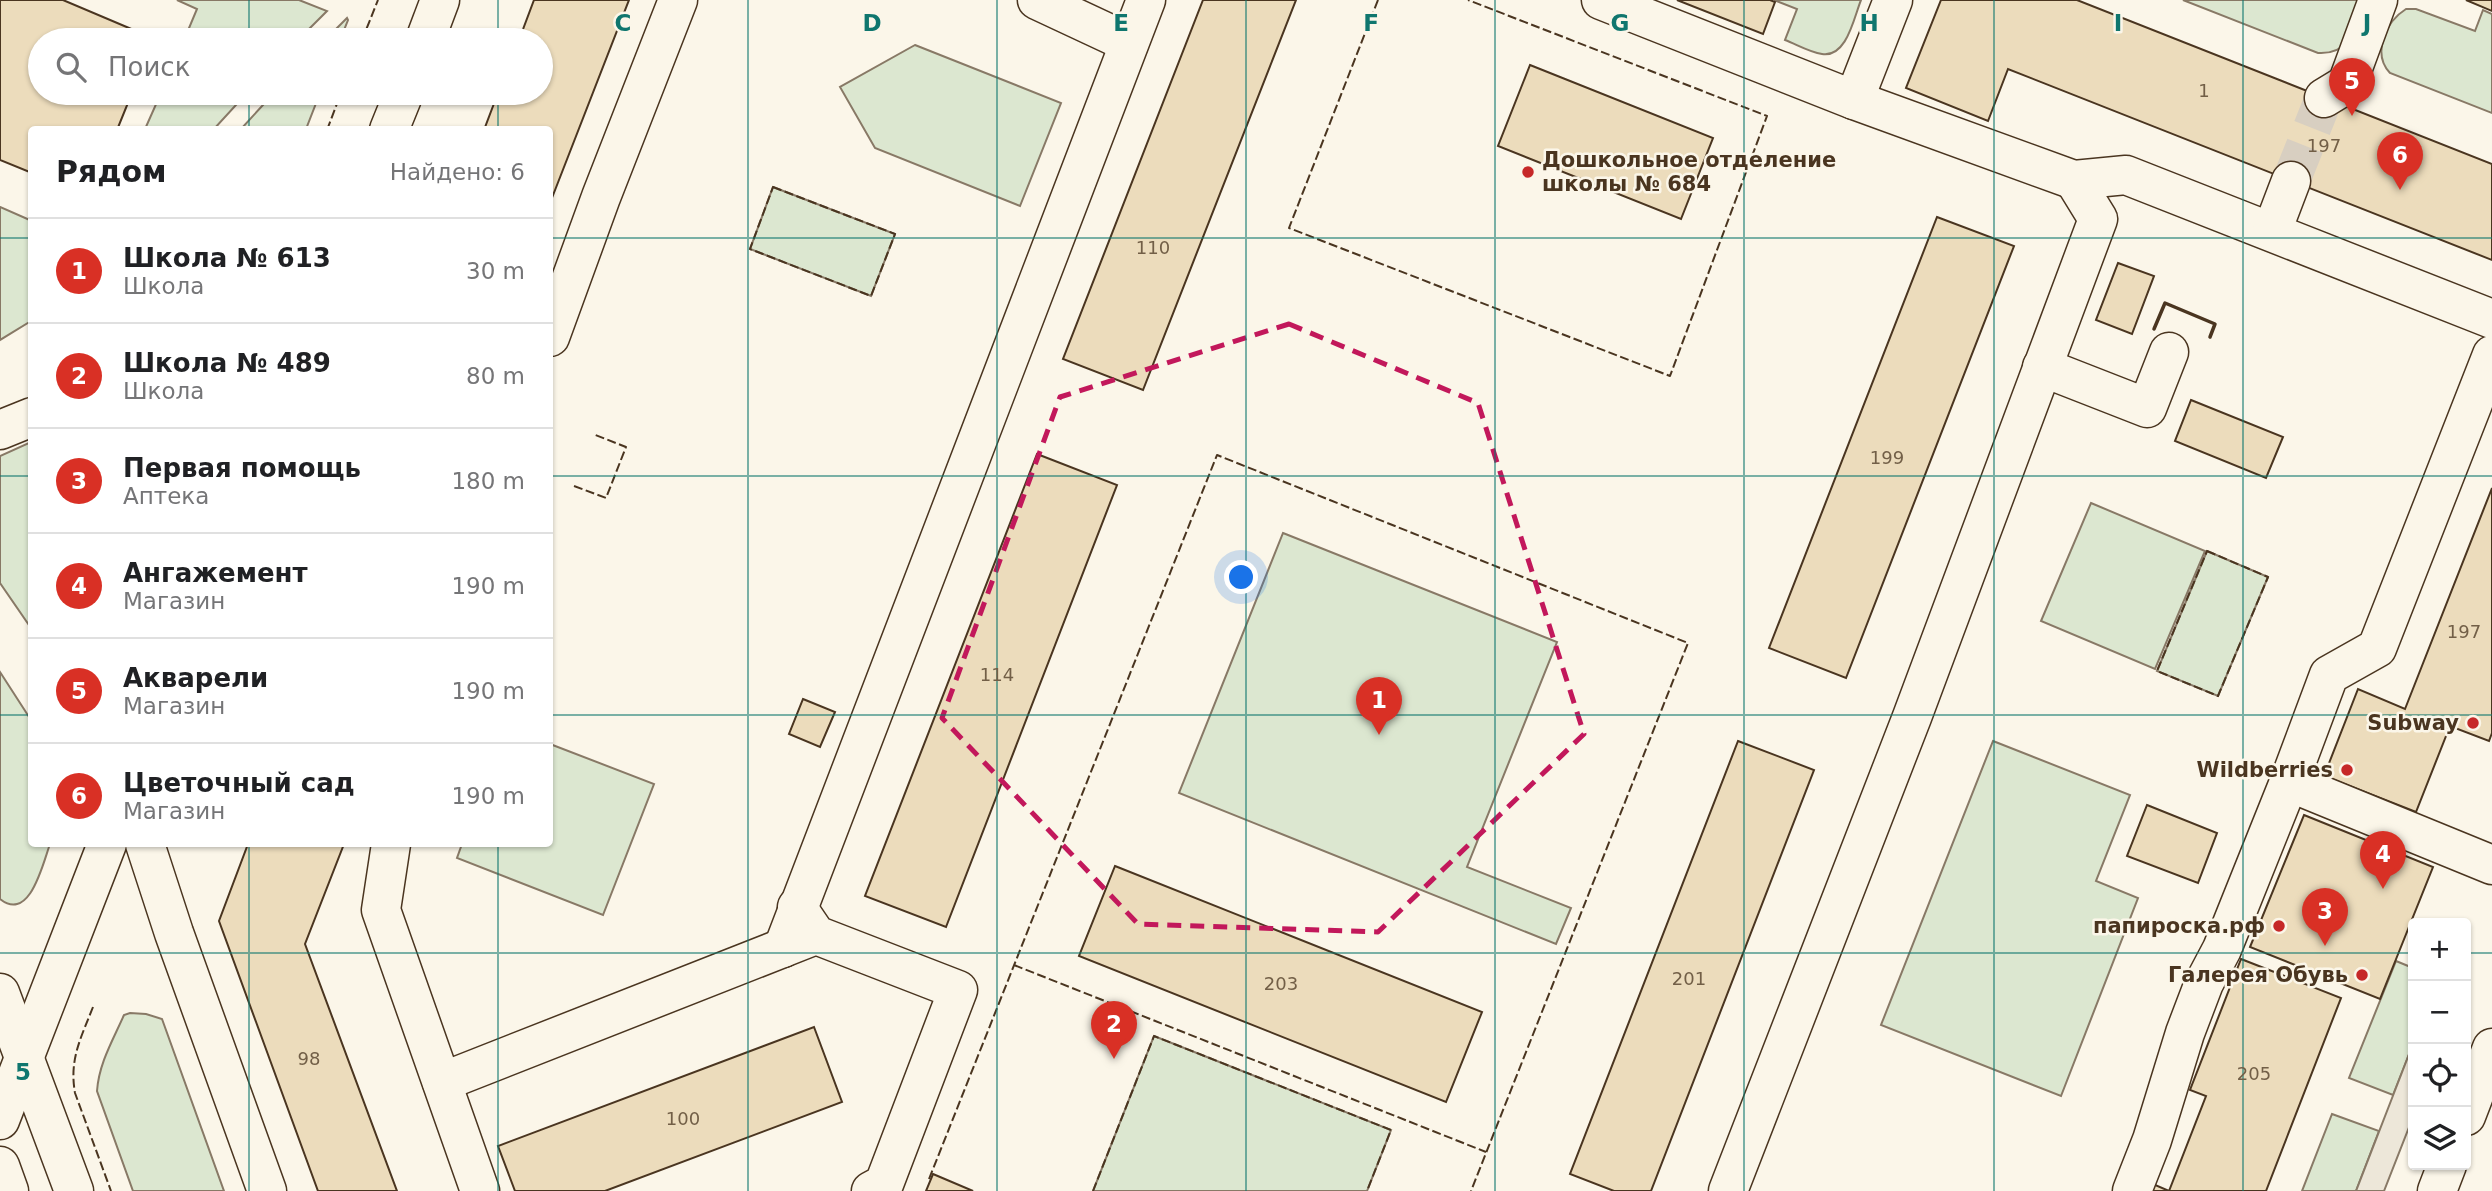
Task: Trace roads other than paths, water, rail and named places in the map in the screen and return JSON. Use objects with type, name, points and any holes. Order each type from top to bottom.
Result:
[{"type":"street","points":[[430,28],[440,0]]},
{"type":"street","points":[[553,329],[678,0]]},
{"type":"street","points":[[1037,0],[1129,43]]},
{"type":"street","points":[[799,930],[1146,0]]},
{"type":"street","points":[[1601,0],[1854,100],[2074,180],[2126,175],[2492,319]]},
{"type":"street","points":[[1854,100],[1893,0]]},
{"type":"street","points":[[2324,98],[2347,84],[2378,0]]},
{"type":"street","points":[[391,126],[399,105]]},
{"type":"street","points":[[1728,1191],[1912,717],[2098,219],[2074,180]]},
{"type":"street","points":[[2272,231],[2291,181]]},
{"type":"street","points":[[2042,367],[2147,408],[2169,352]]},
{"type":"street","points":[[2132,1191],[2152,1140],[2185,1032],[2204,983],[2222,949],[2329,675],[2376,648],[2492,355]]},
{"type":"street","points":[[0,430],[28,418]]},
{"type":"street","points":[[2289,782],[2492,865]]},
{"type":"street","points":[[0,1120],[106,847]]},
{"type":"street","points":[[146,847],[174,933],[267,1191]]},
{"type":"street","points":[[391,847],[381,910],[480,1191]]},
{"type":"street","points":[[442,1082],[799,930],[958,990],[884,1184],[871,1191]]},
{"type":"street","points":[[0,993],[74,1191]]},
{"type":"street","points":[[2469,1107],[2492,1048]]},
{"type":"street","points":[[0,1166],[9,1191]]},
{"type":"street","points":[[2437,1191],[2445,1170]]},
{"type":"tunnel","points":[[2291,181],[2324,98]]},
{"type":"place","name":"Акварели","points":[[2352,116]]},
{"type":"place","name":"Дошкольное отделение школы № 684","points":[[1528,172]]},
{"type":"place","name":"Цветочный сад","points":[[2400,190]]},
{"type":"place","name":"Subway","points":[[2473,723]]},
{"type":"place","name":"Школа № 613","points":[[1379,735]]},
{"type":"place","name":"Wildberries","points":[[2347,770]]},
{"type":"place","name":"Ангажемент","points":[[2383,889]]},
{"type":"place","name":"папироска.рф","points":[[2279,926]]},
{"type":"place","name":"Первая помощь","points":[[2325,946]]},
{"type":"place","name":"Галерея Обувь","points":[[2362,975]]},
{"type":"place","name":"Школа № 489","points":[[1114,1059]]}]
